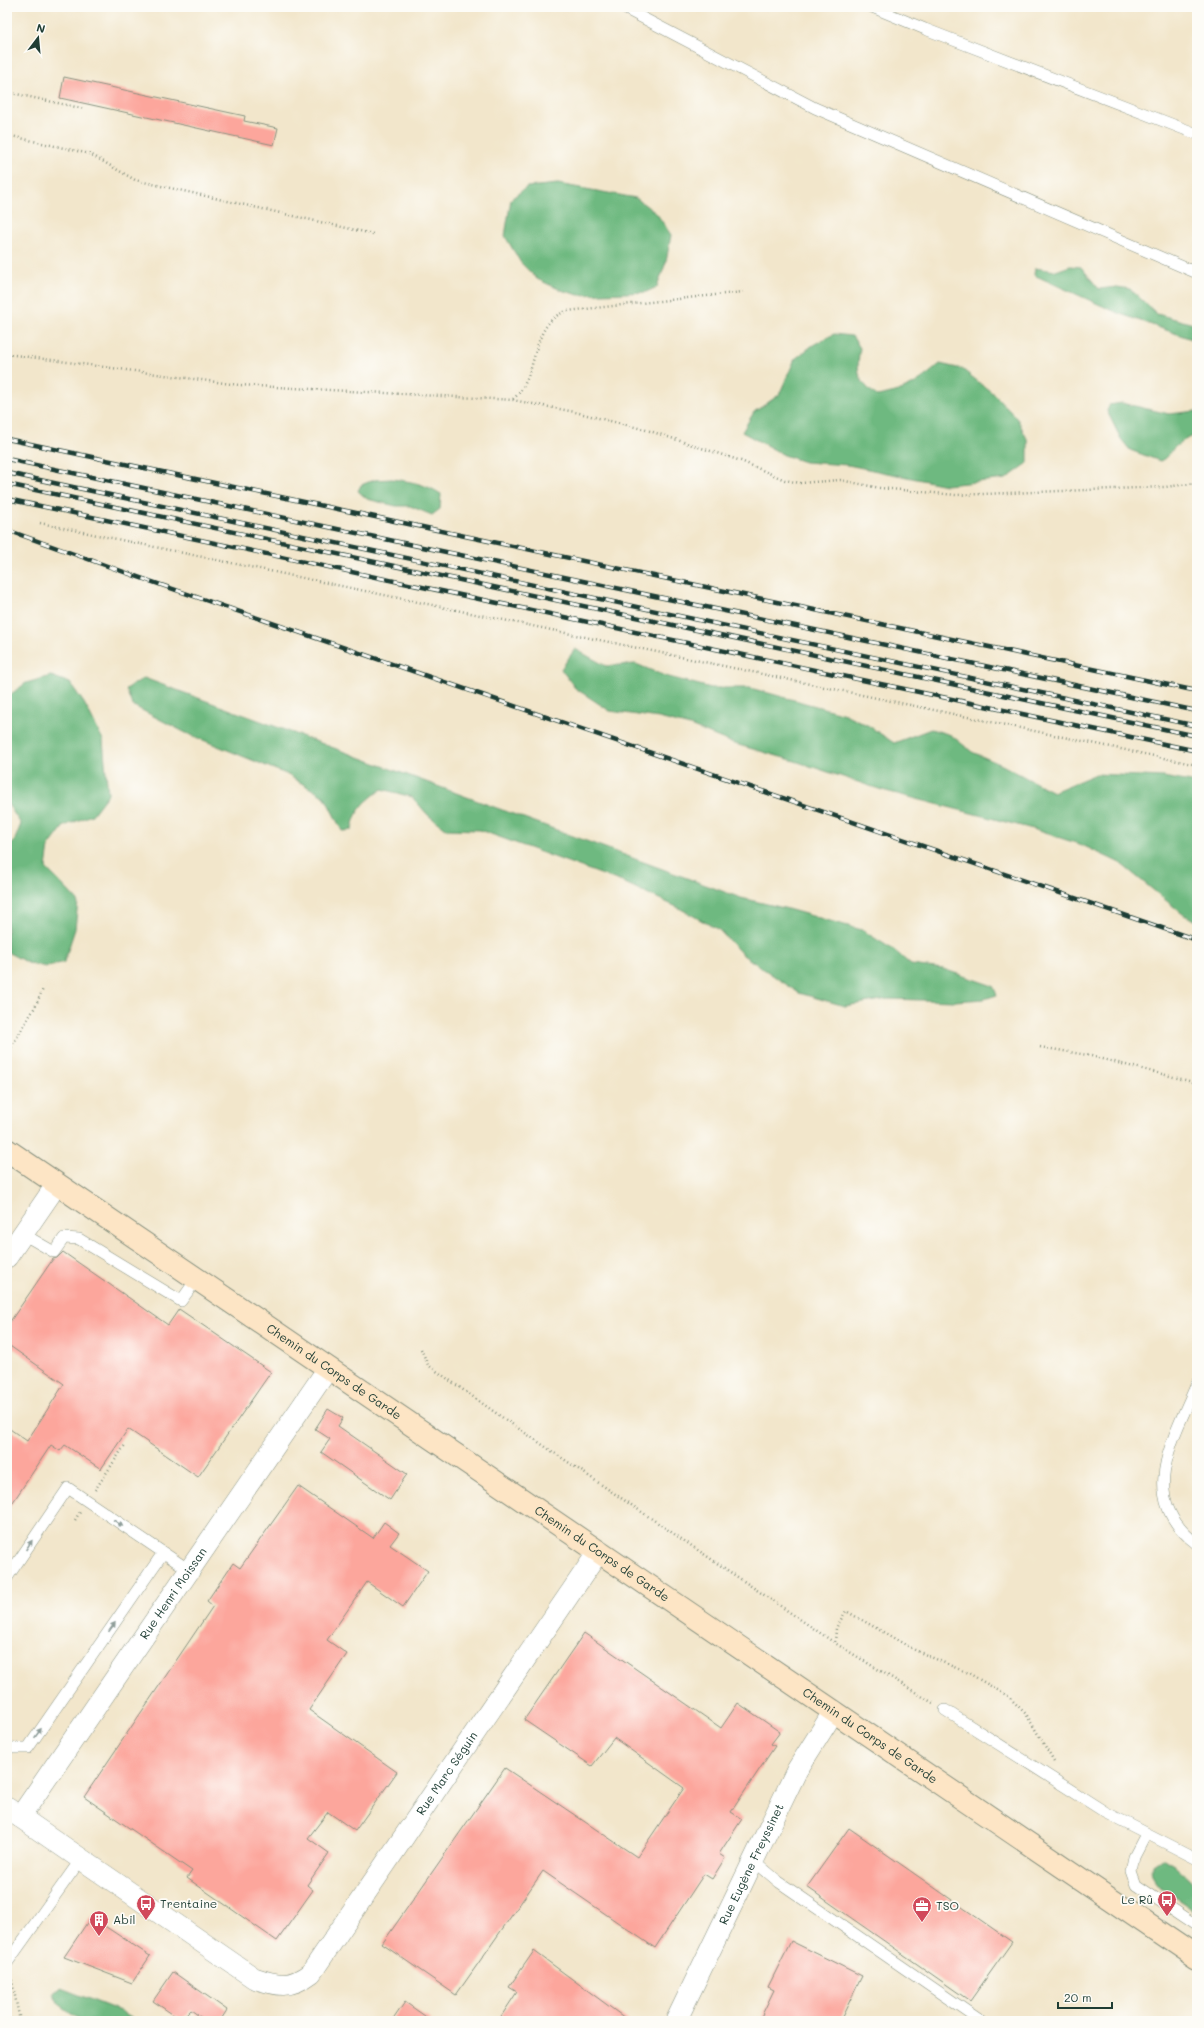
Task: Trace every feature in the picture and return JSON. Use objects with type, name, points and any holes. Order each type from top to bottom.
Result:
[{"type":"street","points":[[7,1144],[57,1184],[7,1257]]},
{"type":"street","name":"Chemin du Corps de Garde","points":[[7,1150],[327,1370],[599,1551],[1197,1958]]},
{"type":"street","name":"Rue Henri Moissan","points":[[14,1813],[189,1570],[327,1370]]},
{"type":"street","name":"Rue Marc Séguin","points":[[81,1859],[254,1978],[272,1984],[286,1985],[299,1982],[311,1973],[599,1551]]},
{"type":"street","name":"Rue Eugène Freyssinet","points":[[676,2021],[797,1770],[834,1711]]},
{"type":"street","points":[[14,1813],[81,1859]]},
{"type":"lane","points":[[622,7],[815,108],[1197,273]]},
{"type":"lane","points":[[872,7],[925,29],[1197,134]]},
{"type":"lane","points":[[23,1234],[54,1252],[64,1238],[79,1239],[181,1301],[196,1280]]},
{"type":"lane","points":[[1197,1383],[1166,1458],[1163,1486],[1167,1510],[1183,1533],[1197,1544]]},
{"type":"lane","points":[[7,1578],[68,1488],[189,1570]]},
{"type":"lane","points":[[7,1746],[10,1748],[28,1748],[163,1553]]},
{"type":"lane","points":[[945,1710],[1105,1812],[1197,1859]]},
{"type":"lane","points":[[1146,1834],[1134,1857],[1131,1871],[1136,1885],[1197,1926]]},
{"type":"lane","points":[[8,1967],[81,1859]]},
{"type":"lane","points":[[754,1861],[779,1882],[981,2021]]},
{"type":"path","points":[[7,92],[85,109]]},
{"type":"path","points":[[7,135],[90,154],[135,180],[373,234]]},
{"type":"path","points":[[513,400],[525,384],[540,337],[546,325],[558,314],[567,311],[743,292]]},
{"type":"path","points":[[7,354],[239,385],[513,400],[576,412],[650,431],[800,484],[840,480],[880,488],[956,495],[1166,487],[1197,483]]},
{"type":"path","points":[[40,522],[1197,765]]},
{"type":"path","points":[[7,1054],[35,1007],[43,989]]},
{"type":"path","points":[[1040,1047],[1087,1055],[1197,1084]]},
{"type":"path","points":[[421,1349],[428,1365],[496,1414],[835,1642],[945,1710]]},
{"type":"path","points":[[75,1520],[125,1445]]},
{"type":"path","points":[[835,1642],[836,1628],[846,1611],[915,1650],[970,1674],[1008,1696],[1026,1714],[1056,1765]]},
{"type":"path","points":[[7,2018],[20,2021],[15,1989],[8,1967]]},
{"type":"green space","points":[[558,184],[636,198],[657,214],[671,235],[666,262],[657,287],[646,292],[579,295],[561,290],[537,279],[521,263],[505,236],[511,199],[527,187]]},
{"type":"green space","points":[[1070,266],[1081,267],[1099,289],[1117,287],[1130,289],[1157,314],[1197,325],[1197,341],[1118,313],[1034,275],[1035,268],[1056,271]]},
{"type":"green space","points":[[834,334],[852,336],[860,348],[858,370],[862,380],[865,385],[877,396],[904,389],[918,381],[940,364],[962,369],[995,395],[1018,420],[1028,441],[1028,463],[1006,479],[946,485],[848,465],[805,462],[784,455],[742,432],[754,412],[779,395],[795,359],[813,345]]},
{"type":"green space","points":[[1122,403],[1169,414],[1197,411],[1197,435],[1179,443],[1166,457],[1160,461],[1130,450],[1121,439],[1107,411],[1109,405]]},
{"type":"green space","points":[[392,479],[417,484],[441,494],[440,509],[432,515],[410,506],[396,506],[367,499],[358,491],[361,485],[374,480]]},
{"type":"green space","points":[[575,649],[606,666],[636,664],[665,676],[711,688],[750,688],[845,714],[869,726],[894,743],[931,729],[951,735],[972,752],[1002,765],[1053,792],[1096,774],[1163,777],[1197,783],[1197,921],[1184,915],[1120,863],[1082,845],[1033,829],[882,790],[795,761],[735,744],[690,726],[659,718],[610,711],[575,688],[561,669]]},
{"type":"green space","points":[[51,676],[70,683],[84,703],[103,740],[108,794],[92,815],[64,826],[49,846],[46,868],[78,901],[75,929],[64,962],[46,967],[28,963],[7,952],[7,845],[14,842],[21,824],[7,803],[7,697],[26,683]]},
{"type":"green space","points":[[144,678],[741,898],[784,908],[862,930],[895,951],[911,965],[943,969],[993,986],[997,995],[984,999],[955,1001],[888,999],[845,1006],[799,993],[743,955],[719,930],[679,908],[625,883],[480,830],[446,829],[428,815],[412,797],[382,789],[371,797],[358,811],[352,830],[342,831],[325,797],[286,774],[186,733],[132,705],[126,689]]},
{"type":"green space","points":[[1162,1859],[1177,1868],[1197,1887],[1197,1914],[1165,1890],[1154,1879],[1150,1871],[1153,1865]]},
{"type":"green space","points":[[61,1988],[120,2011],[137,2021],[82,2021],[59,2004],[53,1993]]},
{"type":"building","points":[[64,77],[245,116],[244,121],[278,128],[274,145],[60,98]]},
{"type":"building","points":[[63,1252],[168,1325],[179,1309],[271,1372],[198,1477],[128,1429],[101,1469],[65,1445],[60,1451],[51,1445],[7,1511],[7,1427],[27,1441],[64,1384],[7,1344],[7,1326],[53,1259],[57,1258]]},
{"type":"building","points":[[328,1409],[343,1418],[338,1426],[407,1474],[390,1500],[321,1452],[330,1439],[315,1429]]},
{"type":"building","points":[[298,1486],[373,1538],[384,1522],[399,1533],[390,1545],[428,1571],[403,1607],[367,1582],[327,1640],[347,1654],[309,1710],[397,1772],[355,1831],[328,1812],[308,1838],[329,1853],[307,1885],[313,1890],[277,1941],[187,1878],[192,1871],[84,1797],[213,1606],[207,1601],[233,1563],[240,1568]]},
{"type":"building","points":[[584,1633],[721,1728],[738,1703],[780,1732],[771,1744],[775,1746],[731,1812],[742,1819],[719,1854],[725,1858],[712,1879],[704,1874],[655,1948],[543,1871],[456,1995],[382,1944],[505,1768],[637,1857],[684,1788],[614,1738],[592,1766],[524,1720]]},
{"type":"building","name":"TSO","points":[[849,1828],[1012,1942],[970,2001],[807,1887]]},
{"type":"building","name":"Abil","points":[[91,1917],[150,1956],[132,1983],[64,1957]]},
{"type":"building","points":[[791,1941],[862,1976],[840,2021],[759,2021],[774,1990],[768,1987]]},
{"type":"building","points":[[534,1951],[629,2021],[498,2021],[517,1992],[509,1987]]},
{"type":"building","points":[[173,1972],[227,2010],[220,2021],[206,2021],[191,2010],[181,2020],[153,2001]]},
{"type":"building","points":[[405,2002],[432,2021],[392,2021]]},
{"type":"railway","points":[[7,439],[1197,691]]},
{"type":"railway","points":[[7,459],[1197,711]]},
{"type":"railway","points":[[7,473],[1197,726]]},
{"type":"railway","points":[[7,484],[1197,736]]},
{"type":"railway","points":[[7,499],[1197,751]]},
{"type":"railway","points":[[7,530],[138,577],[1197,940]]},
{"type":"place","name":"Le Rû","points":[[1167,1917]]},
{"type":"place","name":"Trentaine","points":[[146,1921]]},
{"type":"place","name":"TSO","points":[[922,1923]]},
{"type":"place","name":"Abil","points":[[99,1937]]}]
